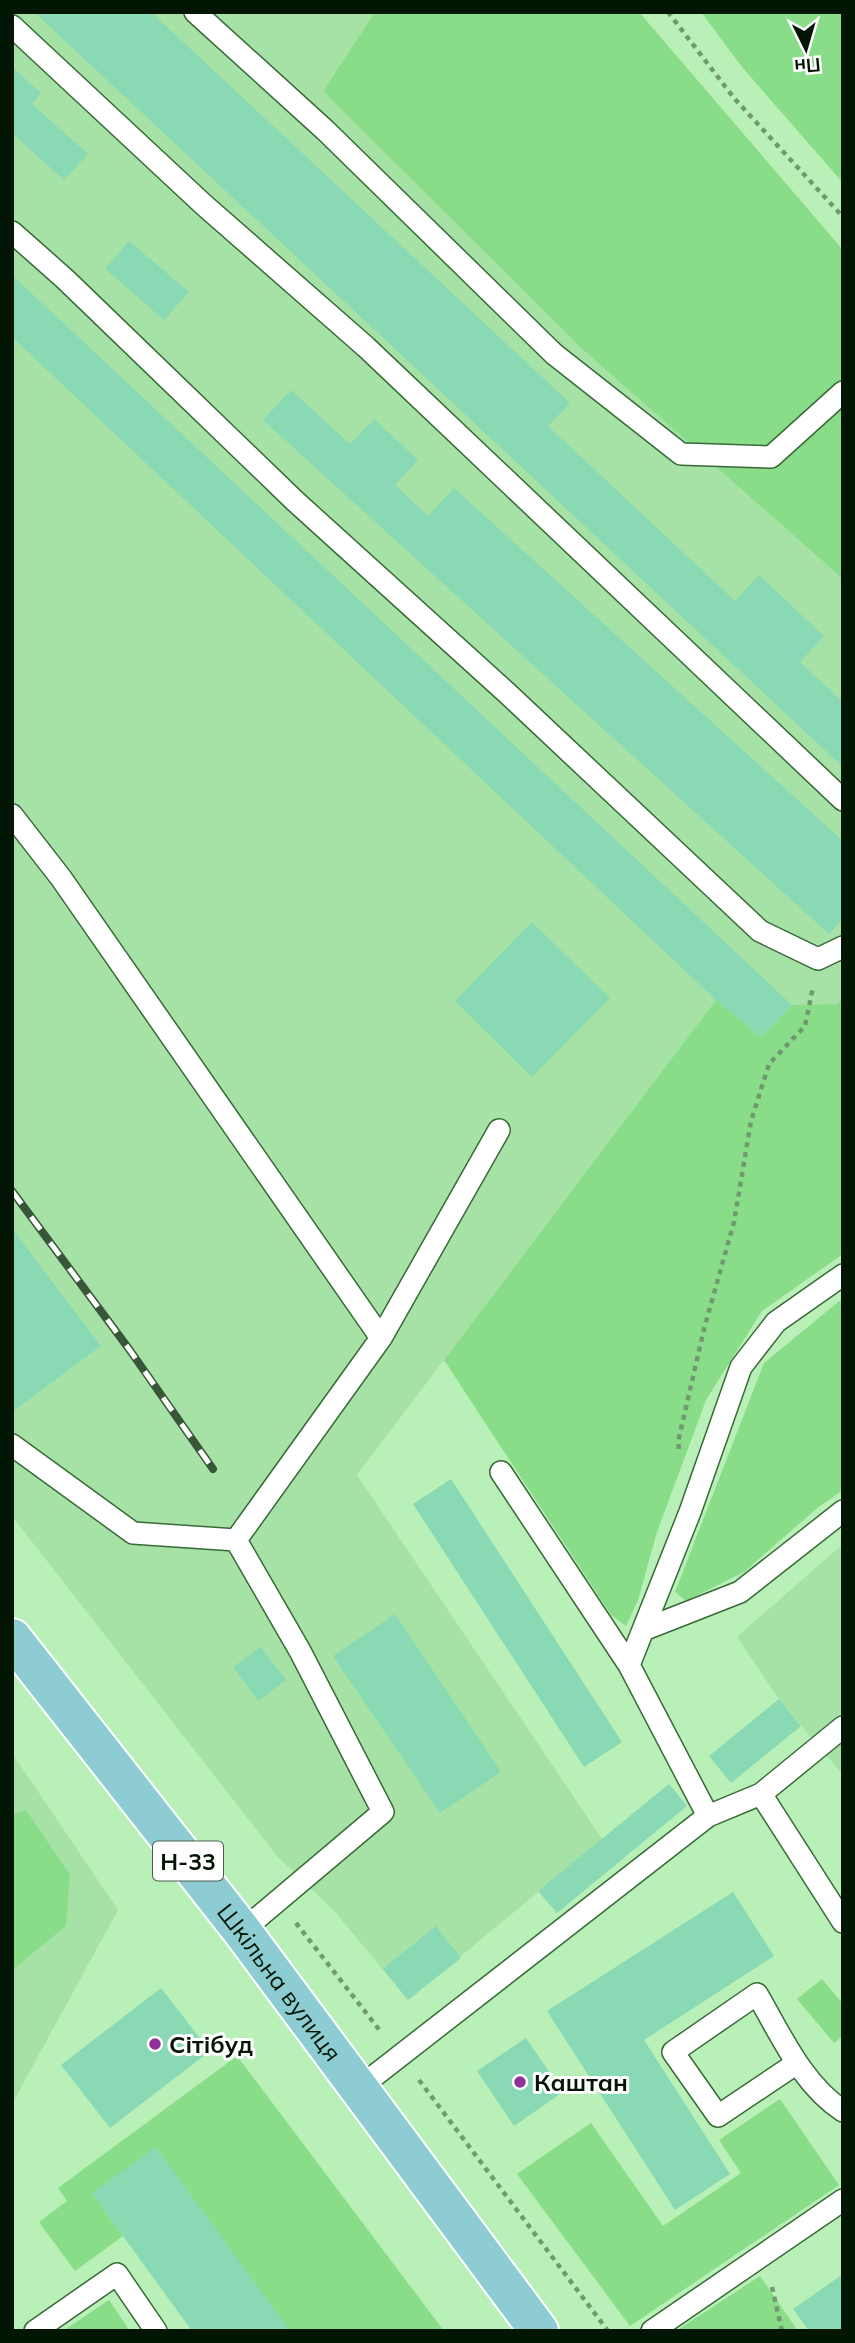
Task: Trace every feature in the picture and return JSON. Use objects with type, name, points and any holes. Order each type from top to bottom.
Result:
[{"type":"main road","name":"Шкільна вулиця","points":[[12,1638],[242,1931],[539,2331]]},
{"type":"lane","points":[[195,12],[325,130],[554,354],[681,454],[771,457],[843,392]]},
{"type":"lane","points":[[12,26],[204,205],[366,347],[843,800]]},
{"type":"lane","points":[[12,232],[65,279],[295,501],[507,693],[760,931],[818,959],[843,947]]},
{"type":"lane","points":[[12,815],[61,878],[381,1338]]},
{"type":"lane","points":[[236,1540],[381,1338],[499,1130]]},
{"type":"lane","points":[[629,1665],[690,1512],[741,1367],[776,1322],[839,1283]]},
{"type":"lane","points":[[12,1445],[133,1532],[236,1540]]},
{"type":"lane","points":[[501,1472],[629,1665],[708,1816]]},
{"type":"lane","points":[[643,1630],[740,1592],[843,1511]]},
{"type":"lane","points":[[236,1540],[300,1651],[383,1812],[242,1931]]},
{"type":"lane","points":[[360,2087],[708,1816],[761,1794],[843,1727]]},
{"type":"lane","points":[[761,1794],[843,1922]]},
{"type":"lane","points":[[797,2063],[718,2116],[673,2052],[757,1994],[797,2063],[826,2100],[843,2111]]},
{"type":"lane","points":[[652,2331],[843,2200]]},
{"type":"lane","points":[[35,2331],[117,2274],[156,2331]]},
{"type":"path","points":[[668,12],[734,99],[843,217]]},
{"type":"path","points":[[680,1453],[678,1442],[698,1354],[734,1222],[751,1121],[769,1064],[805,1026],[818,959]]},
{"type":"path","points":[[279,1900],[608,2331]]},
{"type":"path","points":[[764,2254],[782,2331]]},
{"type":"shaded area","points":[[12,12],[375,12],[323,91],[579,346],[843,579],[843,999],[838,1004],[792,1005],[761,1037],[716,1000],[357,1475],[602,1839],[408,2000],[336,1913],[277,1856],[12,1516]]},
{"type":"shaded area","points":[[375,12],[639,12],[843,250],[843,579],[579,346],[323,91]]},
{"type":"shaded area","points":[[701,12],[843,12],[843,183],[742,67]]},
{"type":"shaded area","points":[[843,999],[843,1254],[762,1311],[706,1400],[657,1532],[638,1600],[626,1626],[611,1615],[444,1360],[716,1000],[761,1037],[792,1005],[837,1004]]},
{"type":"shaded area","points":[[843,1298],[843,1490],[816,1509],[744,1572],[686,1601],[675,1592],[764,1363]]},
{"type":"shaded area","points":[[843,1544],[843,1775],[779,1699],[737,1637]]},
{"type":"shaded area","points":[[12,1753],[118,1910],[12,2104]]},
{"type":"shaded area","points":[[26,1810],[70,1875],[66,1926],[12,1970],[12,1815]]},
{"type":"shaded area","points":[[822,1979],[843,2004],[843,2036],[834,2043],[797,1999]]},
{"type":"shaded area","points":[[237,2056],[444,2331],[290,2331],[92,2193],[123,2236],[75,2271],[39,2222],[67,2201],[58,2188]]},
{"type":"shaded area","points":[[780,2099],[839,2185],[630,2326],[517,2174],[591,2123],[663,2226],[741,2173],[719,2140]]},
{"type":"shaded area","points":[[760,2276],[798,2331],[676,2331]]},
{"type":"shaded area","points":[[109,2300],[130,2331],[63,2331]]},
{"type":"building","points":[[34,12],[151,12],[570,403],[548,426],[735,601],[759,575],[824,636],[800,662],[843,702],[843,767]]},
{"type":"building","points":[[12,67],[41,93],[32,104],[88,154],[64,180],[12,133]]},
{"type":"building","points":[[129,241],[189,292],[164,320],[105,269]]},
{"type":"building","points":[[12,275],[792,1005],[761,1037],[716,1000],[12,337]]},
{"type":"building","points":[[291,390],[350,444],[374,419],[418,460],[395,485],[428,516],[454,488],[843,841],[843,919],[829,934],[263,420]]},
{"type":"building","points":[[532,922],[610,998],[532,1077],[455,1001]]},
{"type":"building","points":[[12,1229],[101,1346],[12,1412]]},
{"type":"building","points":[[451,1479],[622,1742],[584,1767],[413,1504]]},
{"type":"building","points":[[395,1614],[501,1772],[440,1813],[333,1656]]},
{"type":"building","points":[[261,1647],[286,1680],[258,1701],[233,1667]]},
{"type":"building","points":[[779,1699],[801,1726],[731,1783],[709,1756]]},
{"type":"building","points":[[669,1784],[687,1806],[557,1913],[538,1891]]},
{"type":"building","points":[[733,1892],[774,1956],[644,2040],[730,2174],[675,2210],[547,2011]]},
{"type":"building","points":[[436,1926],[461,1958],[408,2000],[383,1969]]},
{"type":"building","points":[[161,1988],[210,2051],[110,2128],[61,2065]]},
{"type":"building","name":"Каштан","points":[[526,2038],[563,2092],[514,2126],[477,2071]]},
{"type":"building","points":[[156,2147],[290,2331],[192,2331],[92,2193]]},
{"type":"building","points":[[843,2274],[843,2331],[809,2331],[793,2309]]},
{"type":"railway","points":[[12,1191],[129,1349],[213,1469]]},
{"type":"place","name":"Сітібуд","points":[[155,2044]]},
{"type":"place","name":"Каштан","points":[[520,2082]]}]
